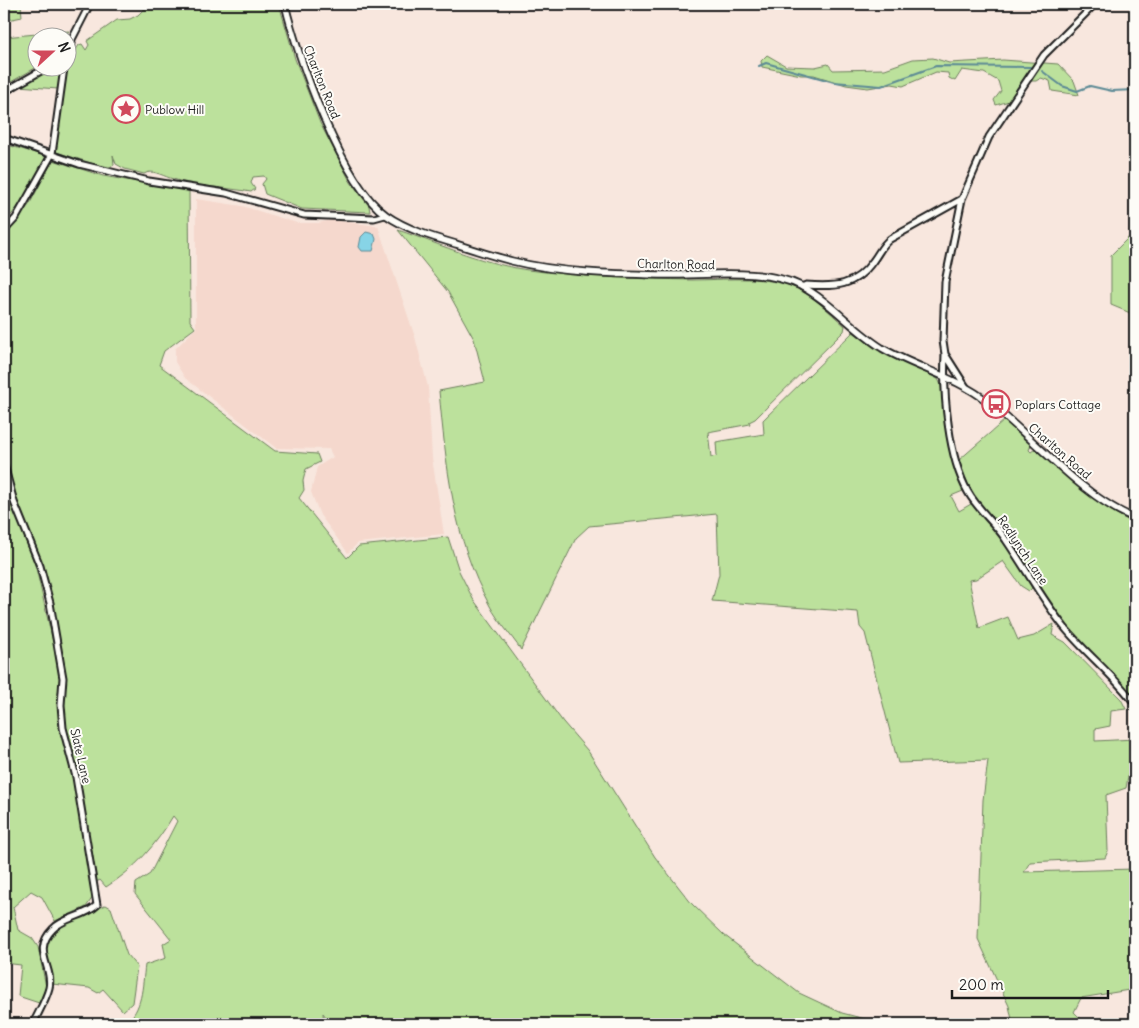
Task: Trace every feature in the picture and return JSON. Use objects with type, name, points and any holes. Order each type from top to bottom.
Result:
[{"type":"street","points":[[78,30],[90,4]]},
{"type":"street","name":"Charlton Road","points":[[285,4],[302,62],[344,160],[362,188],[385,215],[409,228],[513,262],[597,271],[661,275],[756,276],[784,280],[802,287],[870,341],[902,359],[967,388],[988,402],[1100,498],[1118,511],[1135,518]]},
{"type":"street","name":"Redlynch Lane","points":[[1094,4],[1044,55],[989,137],[962,199],[946,282],[943,323],[944,378],[955,454],[968,492],[1007,540],[1026,574],[1064,627],[1135,704]]},
{"type":"street","points":[[4,92],[28,78]]},
{"type":"street","points":[[4,231],[16,218],[52,154],[63,78]]},
{"type":"street","points":[[4,138],[112,173],[226,193],[304,215],[374,218],[385,215]]},
{"type":"street","points":[[802,287],[806,285],[837,287],[850,282],[869,267],[884,244],[890,239],[962,199]]},
{"type":"street","points":[[813,294],[822,286]]},
{"type":"street","points":[[945,354],[967,388]]},
{"type":"street","name":"Slate Lane","points":[[4,465],[14,502],[40,566],[50,603],[63,678],[61,705],[63,728],[76,777],[97,905],[60,924],[49,934],[45,941],[43,956],[52,989],[33,1024]]},
{"type":"shaded area","points":[[196,199],[242,206],[297,223],[318,223],[331,220],[378,226],[415,337],[428,387],[432,458],[444,534],[358,543],[348,553],[320,515],[311,492],[317,467],[333,457],[329,449],[276,448],[185,378],[175,362],[175,349],[196,328]]},
{"type":"green space","points":[[4,4],[21,4],[22,17],[8,20],[9,33],[4,33]]},
{"type":"green space","points":[[161,4],[279,4],[295,59],[320,123],[350,181],[369,206],[370,212],[302,209],[265,194],[262,184],[266,179],[264,176],[253,177],[251,183],[255,189],[251,192],[190,183],[153,172],[144,174],[125,169],[116,164],[113,155],[114,165],[107,168],[56,152],[64,81],[65,78],[78,78],[78,47],[82,44],[86,50],[89,45],[87,41],[117,20],[130,19],[143,10]]},
{"type":"green space","points":[[28,35],[28,72],[4,86],[4,37]]},
{"type":"green space","points":[[767,55],[786,66],[815,67],[828,64],[833,70],[885,69],[913,59],[933,58],[949,63],[1003,60],[1058,64],[1074,81],[1079,95],[1052,91],[1050,81],[1041,78],[1036,81],[1026,81],[1012,100],[996,105],[994,100],[1001,91],[998,81],[984,73],[962,70],[955,81],[949,78],[948,73],[936,72],[903,86],[892,84],[868,88],[846,85],[814,75],[801,75],[762,67],[761,61]]},
{"type":"green space","points":[[32,78],[60,78],[58,89],[18,86]]},
{"type":"green space","points":[[4,144],[46,156],[28,194],[4,224]]},
{"type":"green space","points":[[53,160],[103,176],[189,191],[190,321],[195,328],[164,351],[159,365],[275,451],[317,454],[320,462],[306,469],[303,481],[304,490],[299,498],[347,558],[359,546],[448,537],[459,571],[473,599],[563,722],[588,751],[655,857],[692,904],[724,935],[799,993],[842,1013],[884,1024],[331,1024],[323,1013],[324,1024],[125,1024],[135,1012],[141,998],[145,965],[166,958],[163,944],[171,939],[135,894],[136,883],[150,874],[177,821],[173,816],[144,856],[117,880],[106,887],[100,880],[91,885],[93,897],[86,907],[55,921],[42,897],[31,891],[13,907],[18,930],[32,938],[38,947],[46,987],[39,1003],[18,996],[21,965],[4,963],[4,478],[36,568],[53,642],[59,640],[53,602],[42,565],[16,501],[4,456],[4,235],[29,205]]},
{"type":"green space","points":[[398,230],[500,265],[518,268],[555,273],[614,277],[766,280],[798,289],[812,298],[845,326],[844,331],[755,419],[749,422],[750,424],[708,432],[711,457],[717,456],[716,442],[764,434],[763,420],[853,332],[879,350],[938,379],[941,385],[953,461],[963,491],[951,496],[959,511],[971,504],[970,500],[972,501],[1003,539],[1032,588],[1029,591],[1021,586],[1003,561],[976,579],[969,580],[979,628],[1008,617],[1018,640],[1034,636],[1054,624],[1052,635],[1065,642],[1121,699],[1126,709],[1111,711],[1110,726],[1095,729],[1095,741],[1135,739],[1135,771],[1129,771],[1126,788],[1106,795],[1108,851],[1105,858],[1030,862],[1024,872],[1135,869],[1135,989],[1081,998],[1074,1012],[1082,1020],[1097,1024],[1013,1024],[1009,1006],[978,939],[983,800],[988,760],[898,763],[865,633],[860,627],[858,612],[712,601],[719,574],[717,514],[589,526],[576,538],[521,650],[493,612],[477,581],[459,528],[448,474],[439,391],[485,382],[474,339],[448,292]]},
{"type":"green space","points":[[1129,237],[1135,237],[1135,315],[1111,305],[1111,255]]},
{"type":"green space","points":[[1005,420],[1031,445],[1029,450],[1031,452],[1035,449],[1095,499],[1135,524],[1135,700],[1065,625],[1027,571],[1008,538],[971,492],[959,460]]},
{"type":"green space","points":[[106,905],[111,908],[127,955],[137,967],[132,1003],[123,1011],[103,989],[98,993],[89,988],[52,984],[46,958],[47,940],[53,932],[69,921]]},
{"type":"water","points":[[366,232],[374,234],[376,239],[373,251],[362,251],[359,247],[361,237]]},
{"type":"waterway","points":[[759,66],[766,63],[834,82],[881,86],[936,66],[1030,67]]},
{"type":"waterway","points":[[1042,71],[1062,86],[1077,91],[1090,86],[1112,91],[1135,90]]},
{"type":"place","name":"Publow Hill","points":[[126,109]]},
{"type":"place","name":"Poplars Cottage","points":[[996,404]]}]
